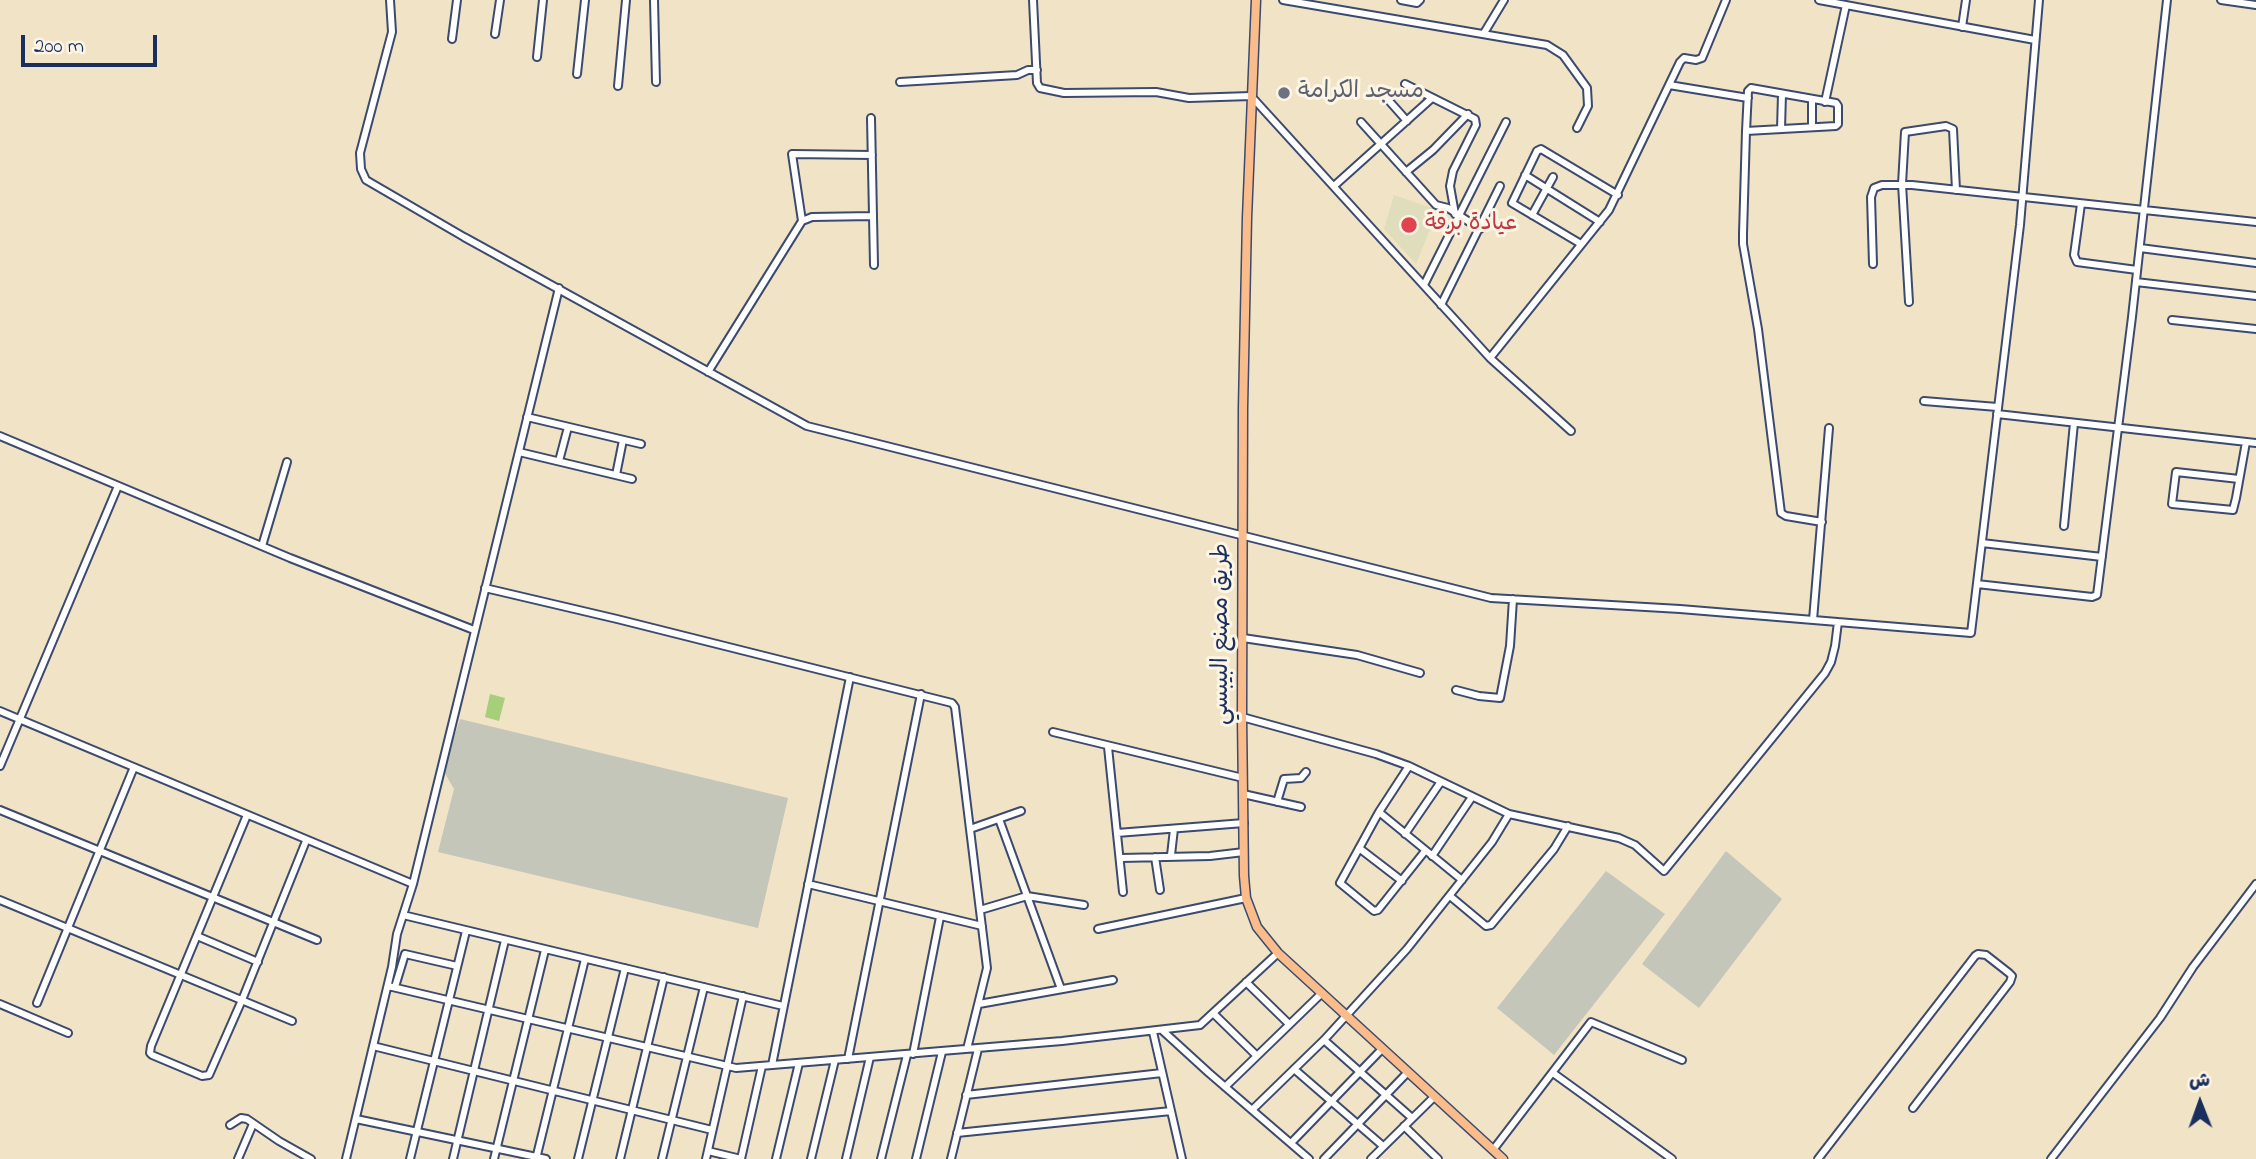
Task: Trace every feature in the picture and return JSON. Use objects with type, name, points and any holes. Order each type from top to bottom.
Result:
[{"type":"main road","name":"طريق مصنع البيبسي","points":[[1256,0],[1247,218],[1242,534],[1246,898],[1257,927],[1278,953],[1503,1159]]},
{"type":"street","points":[[390,0],[392,32],[360,153],[361,169],[366,180],[800,422],[1484,597],[1680,609],[1971,634],[2022,198],[2039,0]]},
{"type":"street","points":[[452,39],[457,0]]},
{"type":"street","points":[[495,34],[500,0]]},
{"type":"street","points":[[537,57],[543,0]]},
{"type":"street","points":[[577,75],[585,0]]},
{"type":"street","points":[[618,86],[626,0]]},
{"type":"street","points":[[654,0],[656,82]]},
{"type":"street","points":[[1033,0],[1037,83],[1040,88],[1064,93],[1156,92],[1189,98],[1251,96],[1490,358],[1571,431]]},
{"type":"street","points":[[1283,0],[1541,43],[1563,55],[1582,79],[1588,93],[1588,106],[1577,128]]},
{"type":"street","points":[[1401,0],[1417,3],[1420,0]]},
{"type":"street","points":[[1484,33],[1504,0]]},
{"type":"street","points":[[1490,358],[1600,222],[1618,195],[1682,59],[1702,58],[1726,0]]},
{"type":"street","points":[[1819,0],[2035,40]]},
{"type":"street","points":[[1962,27],[1966,0]]},
{"type":"street","points":[[1978,584],[2095,597],[2098,592],[2167,0]]},
{"type":"street","points":[[2221,0],[2256,5]]},
{"type":"street","points":[[1825,102],[1846,5]]},
{"type":"street","points":[[900,82],[1017,75],[1037,69]]},
{"type":"street","points":[[1405,84],[1468,114],[1476,122],[1451,178],[1450,190],[1457,215]]},
{"type":"street","points":[[1669,85],[1748,98]]},
{"type":"street","points":[[1746,131],[1838,124],[1838,104],[1751,88],[1748,91],[1746,131],[1743,244],[1758,329],[1781,513],[1822,522]]},
{"type":"street","points":[[1383,94],[1407,121]]},
{"type":"street","points":[[1781,129],[1782,94]]},
{"type":"street","points":[[1334,186],[1432,98]]},
{"type":"street","points":[[1812,99],[1812,127]]},
{"type":"street","points":[[1405,172],[1468,114]]},
{"type":"street","points":[[871,118],[874,265]]},
{"type":"street","points":[[1361,122],[1436,205],[1445,206],[1480,229]]},
{"type":"street","points":[[1424,285],[1506,122]]},
{"type":"street","points":[[1909,302],[1902,184],[1905,132],[1946,126],[1953,129],[1956,190]]},
{"type":"street","points":[[1581,244],[1512,202],[1537,150],[1541,149],[1618,195]]},
{"type":"street","points":[[802,222],[792,153],[873,155]]},
{"type":"street","points":[[1525,175],[1600,222]]},
{"type":"street","points":[[1532,215],[1553,177]]},
{"type":"street","points":[[1873,264],[1872,193],[1876,186],[1902,184],[2256,222]]},
{"type":"street","points":[[1441,305],[1500,186]]},
{"type":"street","points":[[2081,204],[2074,255],[2077,262],[2137,270]]},
{"type":"street","points":[[708,372],[802,222],[812,217],[873,216]]},
{"type":"street","points":[[2140,248],[2256,263]]},
{"type":"street","points":[[2136,282],[2256,296]]},
{"type":"street","points":[[391,986],[397,934],[413,884],[559,288]]},
{"type":"street","points":[[2172,320],[2256,329]]},
{"type":"street","points":[[1924,401],[2074,423],[2256,443]]},
{"type":"street","points":[[527,417],[641,444]]},
{"type":"street","points":[[2064,526],[2074,423]]},
{"type":"street","points":[[559,461],[568,427]]},
{"type":"street","points":[[1813,620],[1829,428]]},
{"type":"street","points":[[0,436],[380,595],[474,630]]},
{"type":"street","points":[[615,475],[623,440]]},
{"type":"street","points":[[2239,479],[2176,472],[2172,504],[2233,510],[2239,479],[2246,442]]},
{"type":"street","points":[[519,452],[632,478]]},
{"type":"street","points":[[262,546],[287,462]]},
{"type":"street","points":[[0,766],[118,486]]},
{"type":"street","points":[[1982,543],[2102,557]]},
{"type":"street","points":[[485,588],[921,694],[954,705],[986,968],[967,1049]]},
{"type":"street","points":[[1456,690],[1498,699],[1502,695],[1510,646],[1513,599]]},
{"type":"street","points":[[1242,717],[1376,754],[1409,766],[1509,814],[1604,833],[1635,845],[1664,871],[1825,673],[1831,662],[1838,622]]},
{"type":"street","points":[[1243,638],[1357,655],[1420,673]]},
{"type":"street","points":[[772,1065],[850,677]]},
{"type":"street","points":[[848,1059],[921,694]]},
{"type":"street","points":[[0,711],[413,884]]},
{"type":"street","points":[[1054,732],[1243,778]]},
{"type":"street","points":[[1108,747],[1123,892]]},
{"type":"street","points":[[1409,766],[1340,880],[1341,885],[1374,911],[1378,910],[1425,851]]},
{"type":"street","points":[[37,1003],[134,767]]},
{"type":"street","points":[[1277,802],[1284,779],[1301,778],[1306,772]]},
{"type":"street","points":[[1405,834],[1440,783]]},
{"type":"street","points":[[1243,793],[1301,807]]},
{"type":"street","points":[[1432,856],[1472,797]]},
{"type":"street","points":[[0,810],[317,940]]},
{"type":"street","points":[[970,829],[1021,811]]},
{"type":"street","points":[[1379,812],[1462,880]]},
{"type":"street","points":[[1252,1110],[1324,1040],[1407,950],[1509,814]]},
{"type":"street","points":[[247,815],[150,1053],[202,1076],[209,1075],[306,841]]},
{"type":"street","points":[[999,819],[1061,989]]},
{"type":"street","points":[[1117,833],[1244,823]]},
{"type":"street","points":[[1450,896],[1486,926],[1491,925],[1554,849],[1568,826]]},
{"type":"street","points":[[1171,855],[1174,829]]},
{"type":"street","points":[[1359,848],[1402,881]]},
{"type":"street","points":[[1121,858],[1210,856],[1244,852]]},
{"type":"street","points":[[1155,857],[1160,890]]},
{"type":"street","points":[[808,884],[982,926]]},
{"type":"street","points":[[2051,1159],[2160,1018],[2193,967],[2256,884]]},
{"type":"street","points":[[980,910],[1027,896],[1084,905]]},
{"type":"street","points":[[1098,929],[1246,898]]},
{"type":"street","points":[[0,900],[292,1021]]},
{"type":"street","points":[[403,915],[783,1006]]},
{"type":"street","points":[[881,1159],[910,1054],[940,917]]},
{"type":"street","points":[[410,1159],[466,931]]},
{"type":"street","points":[[197,936],[258,962]]},
{"type":"street","points":[[453,1159],[505,940]]},
{"type":"street","points":[[494,1159],[545,950]]},
{"type":"street","points":[[391,986],[726,1067],[762,1066],[978,1049],[1200,1025],[1278,953]]},
{"type":"street","points":[[346,1159],[373,1046],[391,986],[405,954],[457,966]]},
{"type":"street","points":[[1818,1159],[1975,956],[1986,955],[2012,976],[2010,982],[1913,1108]]},
{"type":"street","points":[[537,1158],[584,959]]},
{"type":"street","points":[[578,1159],[625,968]]},
{"type":"street","points":[[620,1159],[664,977]]},
{"type":"street","points":[[979,1004],[1113,980]]},
{"type":"street","points":[[1245,982],[1289,1024]]},
{"type":"street","points":[[662,1159],[704,987]]},
{"type":"street","points":[[1225,1087],[1322,993]]},
{"type":"street","points":[[743,996],[707,1155],[741,1159],[762,1066]]},
{"type":"street","points":[[0,1004],[68,1033]]},
{"type":"street","points":[[1214,1014],[1256,1055]]},
{"type":"street","points":[[1493,1150],[1591,1022],[1682,1060]]},
{"type":"street","points":[[1163,1031],[1309,1159]]},
{"type":"street","points":[[1153,1032],[1181,1159]]},
{"type":"street","points":[[1324,1040],[1412,1118]]},
{"type":"street","points":[[373,1046],[712,1130]]},
{"type":"street","points":[[951,1159],[978,1049]]},
{"type":"street","points":[[1291,1143],[1382,1049]]},
{"type":"street","points":[[916,1159],[943,1052]]},
{"type":"street","points":[[846,1159],[870,1058]]},
{"type":"street","points":[[811,1159],[835,1060]]},
{"type":"street","points":[[776,1159],[799,1063]]},
{"type":"street","points":[[1294,1069],[1383,1146]]},
{"type":"street","points":[[1324,1159],[1408,1072]]},
{"type":"street","points":[[966,1095],[1162,1073]]},
{"type":"street","points":[[1553,1073],[1672,1159]]},
{"type":"street","points":[[1374,1158],[1434,1097]]},
{"type":"street","points":[[957,1133],[1171,1111]]},
{"type":"street","points":[[230,1125],[244,1118],[250,1120],[253,1125],[311,1159]]},
{"type":"street","points":[[356,1119],[546,1159]]},
{"type":"street","points":[[238,1159],[253,1125]]},
{"type":"street","points":[[1404,1126],[1438,1159]]},
{"type":"shaded area","points":[[1394,195],[1438,210],[1416,264],[1384,229]]},
{"type":"shaded area","points":[[460,719],[788,798],[758,928],[438,852],[454,789],[443,770]]},
{"type":"shaded area","points":[[1726,851],[1782,899],[1699,1008],[1642,964]]},
{"type":"shaded area","points":[[1606,871],[1665,914],[1554,1055],[1497,1008]]},
{"type":"green space","points":[[490,694],[505,698],[499,721],[485,717]]},
{"type":"place","name":"مسجد الكرامة","points":[[1284,93]]},
{"type":"place","name":"عيادة برقة","points":[[1409,225]]}]
